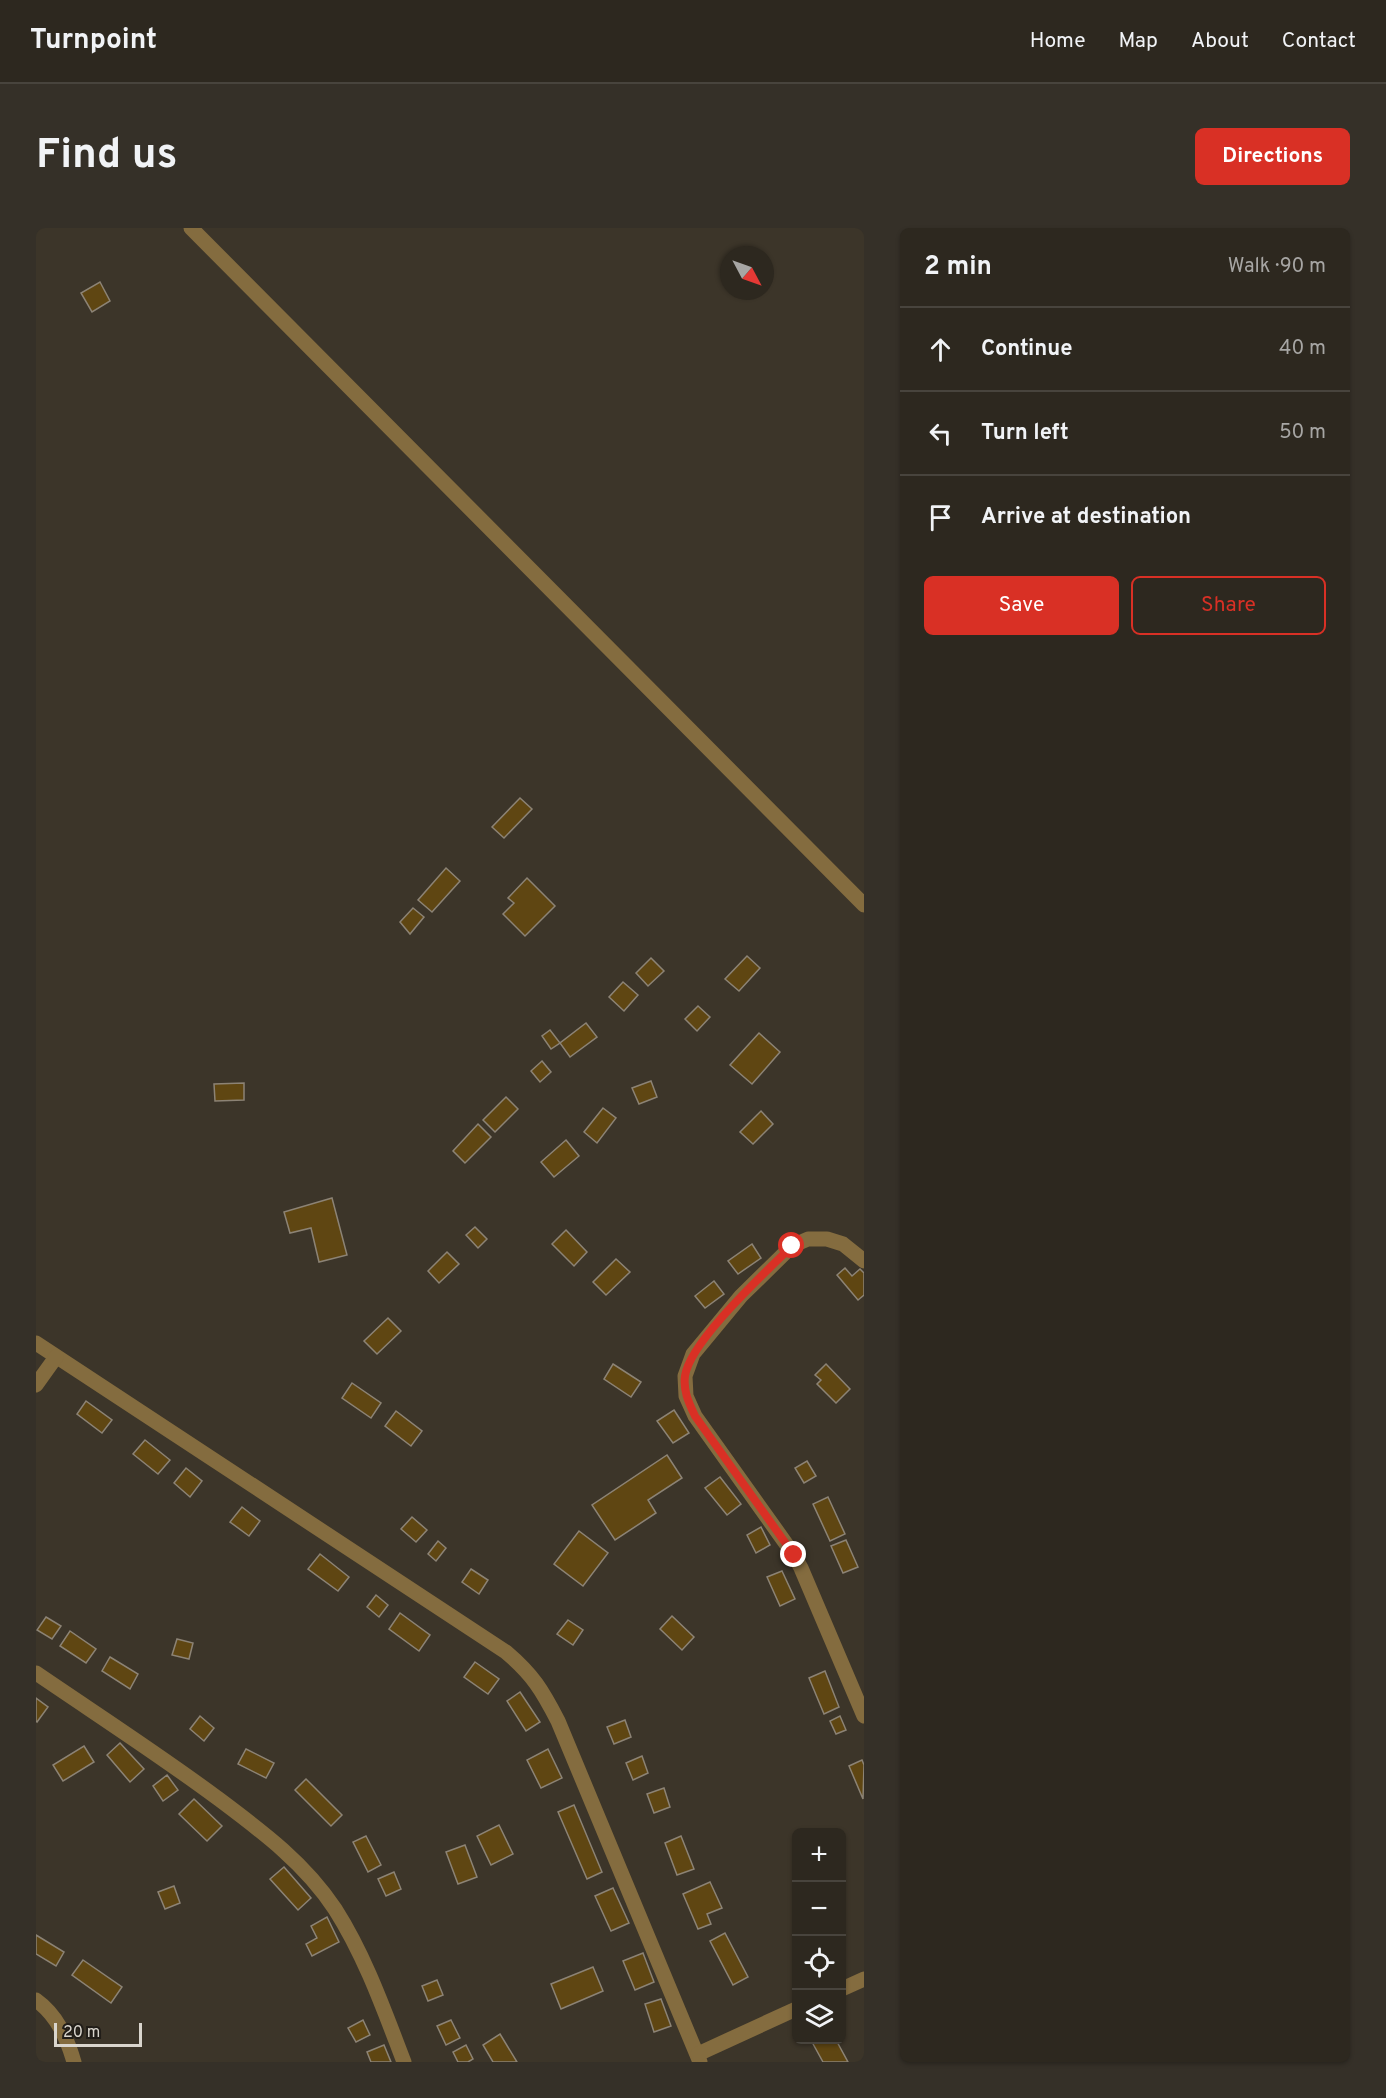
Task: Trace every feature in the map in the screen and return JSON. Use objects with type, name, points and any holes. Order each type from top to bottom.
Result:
[{"type":"street","points":[[191,228],[864,905]]},
{"type":"street","points":[[864,1261],[843,1244],[827,1239],[808,1239],[792,1246],[741,1296],[693,1354],[685,1376],[686,1396],[695,1416],[801,1568],[864,1716]]},
{"type":"street","points":[[36,1343],[506,1652],[527,1670],[542,1691],[558,1721],[699,2058],[792,2011]]},
{"type":"street","points":[[36,1385],[56,1357]]},
{"type":"street","points":[[36,1673],[179,1770],[262,1832],[302,1866],[334,1909],[370,1974],[404,2062]]},
{"type":"street","points":[[846,1987],[864,1978]]},
{"type":"street","points":[[36,2000],[56,2020],[74,2062]]},
{"type":"building","points":[[100,282],[110,301],[92,312],[81,293]]},
{"type":"building","points":[[520,798],[532,809],[504,838],[492,827]]},
{"type":"building","points":[[446,868],[460,881],[432,912],[418,900]]},
{"type":"building","points":[[527,878],[555,906],[525,936],[503,914],[514,903],[508,898]]},
{"type":"building","points":[[413,908],[424,917],[410,934],[400,922]]},
{"type":"building","points":[[747,956],[760,968],[739,991],[725,979]]},
{"type":"building","points":[[651,958],[664,971],[648,986],[636,973]]},
{"type":"building","points":[[623,982],[638,995],[624,1011],[609,997]]},
{"type":"building","points":[[698,1006],[710,1017],[697,1031],[685,1019]]},
{"type":"building","points":[[586,1023],[597,1037],[570,1057],[560,1043]]},
{"type":"building","points":[[550,1030],[560,1043],[551,1049],[542,1036]]},
{"type":"building","points":[[759,1033],[780,1052],[752,1084],[730,1065]]},
{"type":"building","points":[[542,1061],[551,1072],[540,1082],[531,1071]]},
{"type":"building","points":[[651,1081],[657,1097],[639,1104],[632,1088]]},
{"type":"building","points":[[244,1083],[244,1100],[215,1101],[214,1084]]},
{"type":"building","points":[[506,1097],[518,1109],[495,1132],[483,1120]]},
{"type":"building","points":[[603,1108],[616,1118],[597,1143],[584,1132]]},
{"type":"building","points":[[761,1111],[773,1124],[753,1144],[740,1132]]},
{"type":"building","points":[[478,1124],[491,1137],[465,1163],[453,1151]]},
{"type":"building","points":[[566,1140],[579,1156],[554,1177],[541,1162]]},
{"type":"building","points":[[332,1198],[347,1255],[319,1262],[311,1228],[290,1233],[284,1212]]},
{"type":"building","points":[[475,1227],[487,1239],[478,1248],[466,1235]]},
{"type":"building","points":[[566,1230],[587,1252],[574,1266],[552,1244]]},
{"type":"building","points":[[752,1244],[761,1258],[738,1274],[728,1261]]},
{"type":"building","points":[[447,1252],[459,1264],[439,1283],[428,1271]]},
{"type":"building","points":[[616,1259],[630,1272],[606,1295],[593,1282]]},
{"type":"building","points":[[845,1268],[852,1276],[860,1269],[864,1273],[864,1295],[858,1300],[837,1275]]},
{"type":"building","points":[[714,1281],[724,1294],[705,1308],[695,1296]]},
{"type":"building","points":[[388,1318],[401,1331],[377,1354],[364,1341]]},
{"type":"building","points":[[613,1364],[641,1382],[631,1397],[604,1379]]},
{"type":"building","points":[[826,1364],[850,1389],[836,1403],[817,1384],[821,1380],[815,1375]]},
{"type":"building","points":[[352,1383],[381,1403],[371,1418],[342,1398]]},
{"type":"building","points":[[86,1401],[112,1420],[102,1433],[77,1414]]},
{"type":"building","points":[[674,1410],[689,1433],[673,1443],[657,1421]]},
{"type":"building","points":[[396,1411],[422,1431],[411,1446],[385,1426]]},
{"type":"building","points":[[145,1440],[170,1460],[158,1474],[133,1454]]},
{"type":"building","points":[[667,1455],[682,1478],[648,1500],[656,1513],[615,1540],[592,1505]]},
{"type":"building","points":[[807,1461],[816,1476],[804,1483],[795,1468]]},
{"type":"building","points":[[186,1468],[202,1481],[190,1497],[174,1483]]},
{"type":"building","points":[[720,1477],[741,1504],[727,1515],[705,1488]]},
{"type":"building","points":[[828,1497],[845,1534],[830,1541],[813,1504]]},
{"type":"building","points":[[242,1507],[260,1521],[249,1536],[230,1522]]},
{"type":"building","points":[[412,1517],[427,1530],[416,1542],[401,1529]]},
{"type":"building","points":[[761,1527],[770,1545],[756,1553],[747,1535]]},
{"type":"building","points":[[579,1531],[608,1553],[583,1586],[554,1564]]},
{"type":"building","points":[[846,1540],[858,1567],[843,1573],[831,1546]]},
{"type":"building","points":[[438,1541],[446,1548],[436,1561],[428,1554]]},
{"type":"building","points":[[320,1554],[349,1577],[338,1591],[308,1569]]},
{"type":"building","points":[[471,1569],[488,1580],[479,1594],[462,1582]]},
{"type":"building","points":[[782,1571],[795,1599],[780,1606],[767,1577]]},
{"type":"building","points":[[376,1595],[388,1605],[379,1617],[367,1607]]},
{"type":"building","points":[[400,1613],[430,1635],[419,1651],[389,1629]]},
{"type":"building","points":[[672,1616],[694,1637],[682,1650],[660,1629]]},
{"type":"building","points":[[46,1617],[61,1626],[52,1639],[37,1630]]},
{"type":"building","points":[[568,1620],[583,1630],[573,1645],[557,1634]]},
{"type":"building","points":[[70,1631],[96,1649],[86,1663],[60,1646]]},
{"type":"building","points":[[177,1639],[193,1643],[189,1659],[172,1655]]},
{"type":"building","points":[[110,1657],[138,1674],[130,1689],[102,1671]]},
{"type":"building","points":[[475,1662],[499,1679],[488,1694],[464,1677]]},
{"type":"building","points":[[825,1671],[839,1707],[824,1714],[809,1678]]},
{"type":"building","points":[[520,1692],[540,1722],[526,1731],[507,1701]]},
{"type":"building","points":[[36,1698],[48,1707],[37,1722],[36,1721]]},
{"type":"building","points":[[200,1716],[214,1728],[204,1741],[190,1729]]},
{"type":"building","points":[[840,1716],[846,1730],[836,1734],[830,1721]]},
{"type":"building","points":[[625,1720],[631,1737],[614,1744],[607,1727]]},
{"type":"building","points":[[120,1743],[144,1769],[130,1782],[107,1755]]},
{"type":"building","points":[[84,1746],[94,1762],[63,1781],[53,1765]]},
{"type":"building","points":[[246,1749],[274,1763],[266,1778],[238,1764]]},
{"type":"building","points":[[548,1749],[562,1778],[541,1788],[527,1760]]},
{"type":"building","points":[[642,1756],[648,1773],[633,1780],[626,1763]]},
{"type":"building","points":[[862,1760],[864,1765],[863,1799],[849,1766]]},
{"type":"building","points":[[167,1775],[178,1790],[163,1801],[153,1786]]},
{"type":"building","points":[[306,1779],[342,1815],[331,1826],[295,1790]]},
{"type":"building","points":[[664,1788],[670,1807],[654,1813],[647,1794]]},
{"type":"building","points":[[194,1799],[222,1826],[207,1841],[179,1814]]},
{"type":"building","points":[[574,1805],[602,1872],[587,1879],[558,1812]]},
{"type":"building","points":[[499,1825],[513,1854],[491,1865],[477,1836]]},
{"type":"building","points":[[366,1836],[381,1865],[368,1872],[353,1842]]},
{"type":"building","points":[[681,1836],[694,1869],[677,1875],[665,1843]]},
{"type":"building","points":[[465,1845],[477,1877],[458,1884],[446,1852]]},
{"type":"building","points":[[284,1867],[311,1898],[298,1910],[270,1879]]},
{"type":"building","points":[[394,1872],[401,1889],[386,1896],[378,1879]]},
{"type":"building","points":[[710,1882],[722,1908],[707,1914],[711,1924],[698,1929],[683,1894]]},
{"type":"building","points":[[174,1886],[180,1903],[165,1909],[158,1892]]},
{"type":"building","points":[[613,1888],[629,1923],[611,1931],[595,1896]]},
{"type":"building","points":[[327,1917],[339,1942],[312,1956],[306,1944],[317,1938],[311,1926]]},
{"type":"building","points":[[725,1933],[748,1977],[733,1985],[710,1941]]},
{"type":"building","points":[[36,1935],[64,1952],[56,1966],[36,1954]]},
{"type":"building","points":[[643,1953],[654,1982],[635,1990],[623,1961]]},
{"type":"building","points":[[83,1960],[122,1987],[111,2003],[72,1975]]},
{"type":"building","points":[[593,1967],[603,1991],[561,2009],[551,1984]]},
{"type":"building","points":[[437,1980],[443,1995],[428,2001],[422,1986]]},
{"type":"building","points":[[661,1999],[671,2026],[654,2032],[645,2004]]},
{"type":"building","points":[[363,2020],[370,2035],[356,2042],[348,2028]]},
{"type":"building","points":[[451,2020],[460,2038],[446,2045],[437,2026]]},
{"type":"building","points":[[500,2034],[517,2062],[493,2062],[483,2045]]},
{"type":"building","points":[[813,2044],[838,2044],[848,2062],[823,2062]]},
{"type":"building","points":[[384,2045],[391,2062],[371,2062],[367,2052]]},
{"type":"building","points":[[466,2045],[473,2059],[468,2062],[458,2062],[453,2052]]},
{"type":"route","points":[[792,1246],[741,1296],[693,1354],[685,1376],[686,1396],[695,1416],[794,1555]]}]
